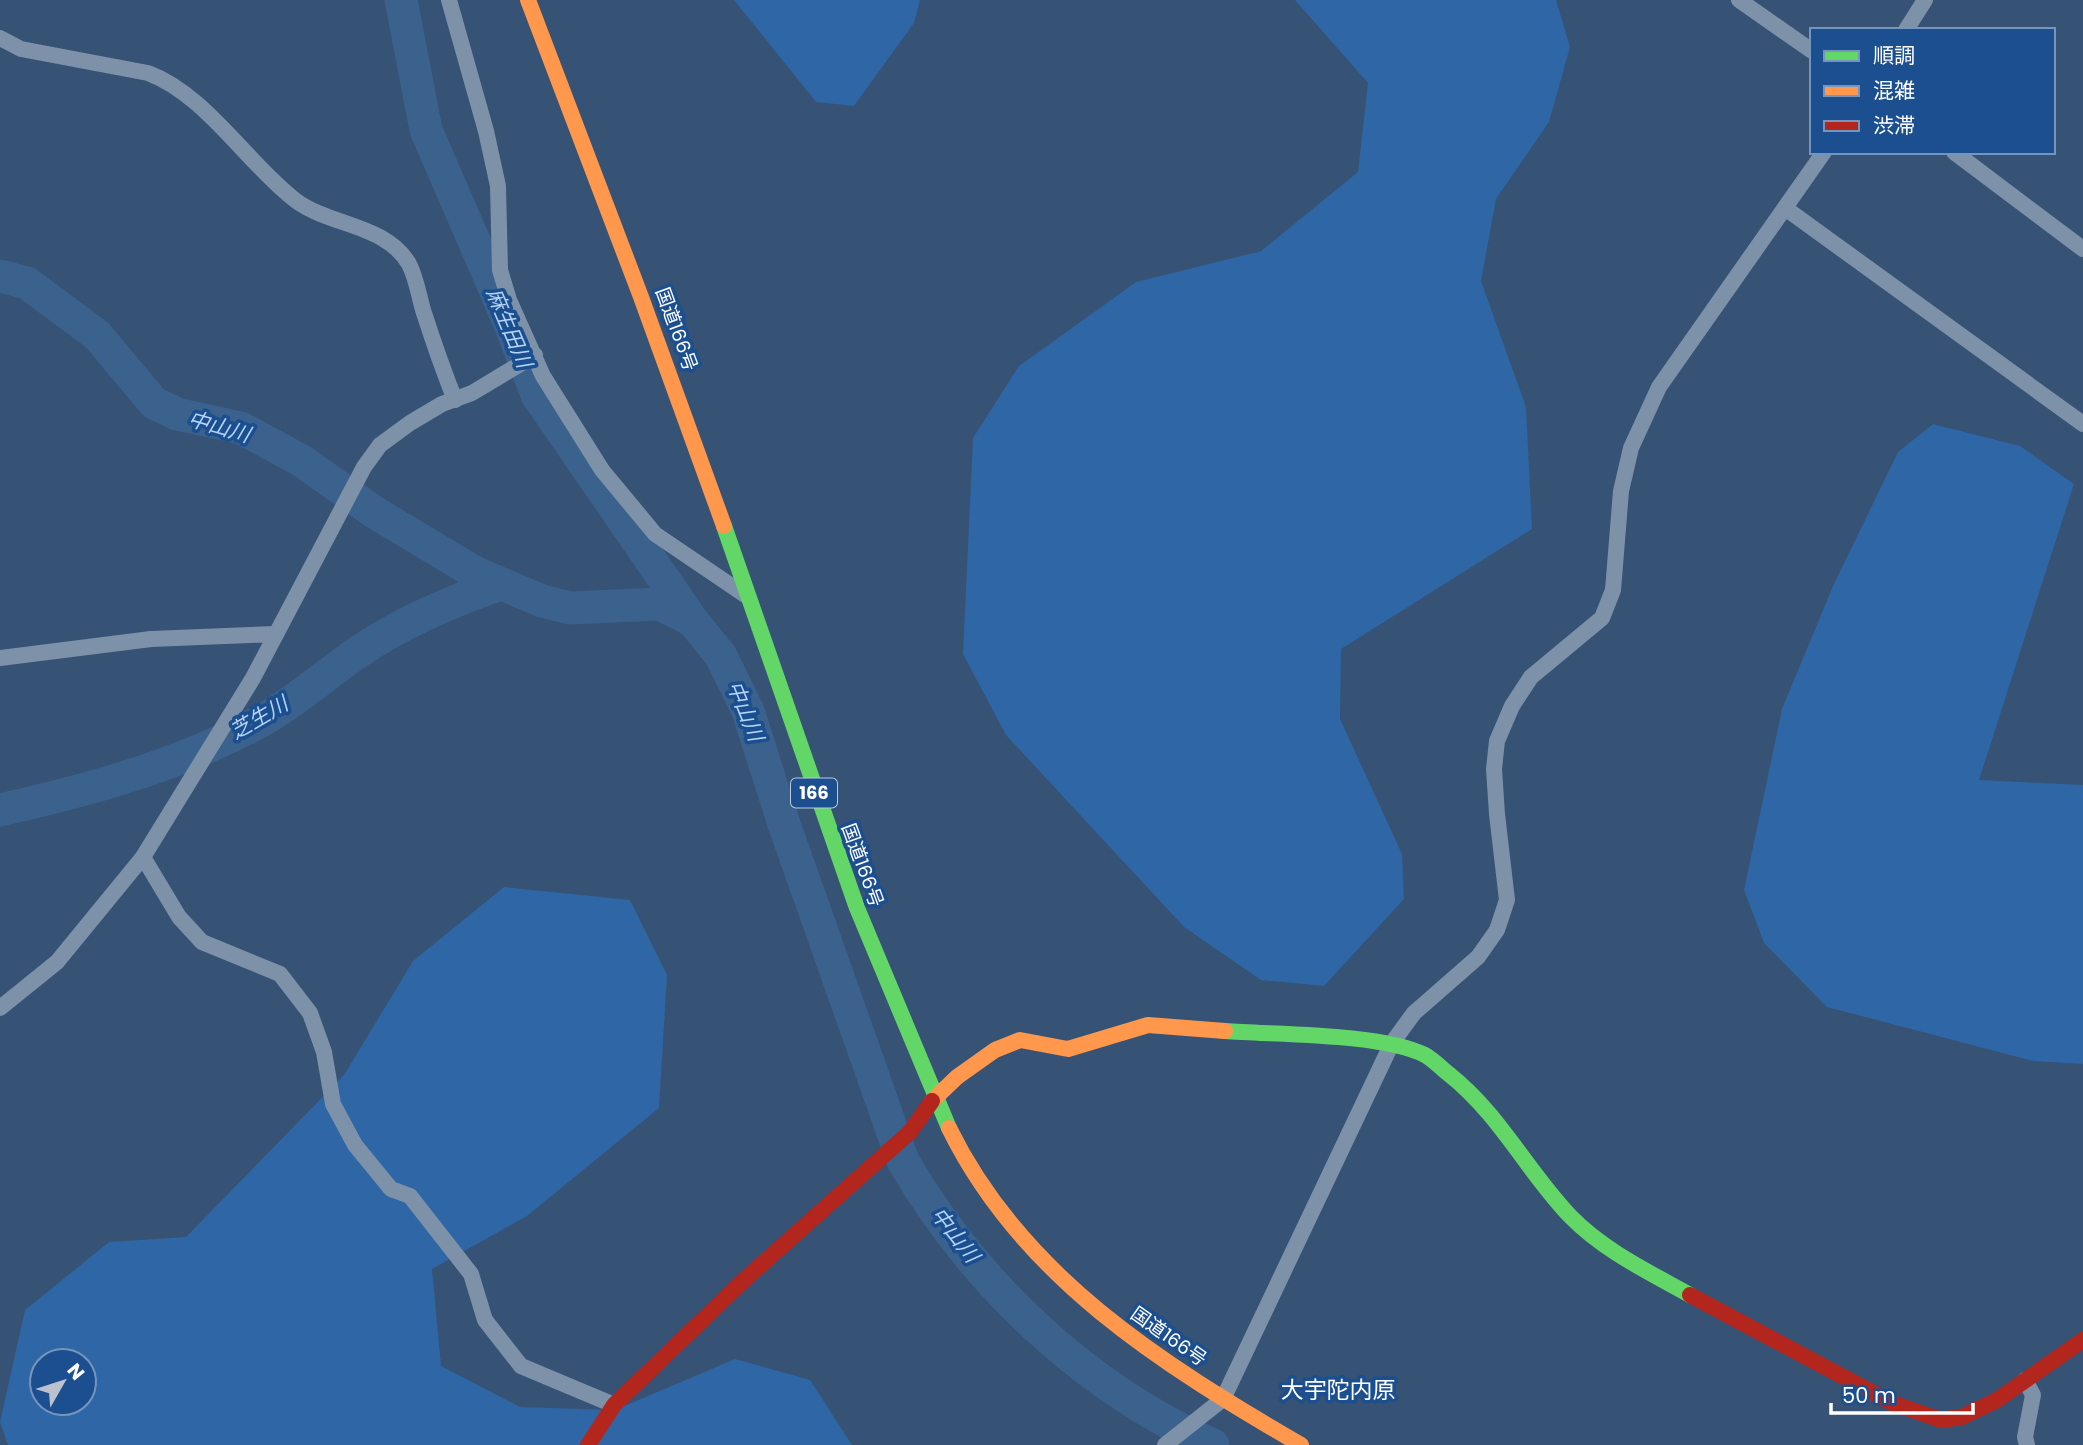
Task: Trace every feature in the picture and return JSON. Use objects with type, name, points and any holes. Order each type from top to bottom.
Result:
[{"type":"main road","name":"国道166号","points":[[528,0],[648,306],[804,767],[859,915],[934,1098],[961,1153],[992,1203],[1032,1251],[1110,1321],[1223,1399],[1301,1445]]},
{"type":"main road","points":[[589,1445],[614,1405],[743,1281],[910,1132],[934,1098],[957,1077],[995,1050],[1020,1040],[1068,1049],[1148,1025],[1392,1043],[1426,1056],[1469,1090],[1494,1116],[1568,1214],[1587,1233],[1633,1264],[1830,1371],[1927,1418],[1951,1420],[1976,1412],[2083,1340]]},
{"type":"street","points":[[449,0],[486,131],[498,186],[500,270],[509,300],[543,376],[602,470],[655,534],[748,597]]},
{"type":"street","points":[[1739,0],[1810,50]]},
{"type":"street","points":[[1907,28],[1925,0]]},
{"type":"street","points":[[0,38],[21,49],[167,80],[188,96],[257,167],[298,202],[389,242],[409,264],[436,354],[455,400]]},
{"type":"street","points":[[1165,1445],[1223,1399],[1392,1043],[1414,1013],[1478,957],[1497,930],[1507,900],[1494,769],[1497,741],[1512,706],[1531,677],[1602,618],[1614,590],[1621,493],[1631,449],[1659,387],[1823,154]]},
{"type":"street","points":[[1957,154],[2083,249]]},
{"type":"street","points":[[1785,208],[2083,424]]},
{"type":"street","points":[[0,1008],[57,962],[143,858],[276,634],[364,467],[380,445],[442,404],[455,400],[535,355]]},
{"type":"street","points":[[0,658],[151,639],[276,634]]},
{"type":"street","points":[[143,858],[179,916],[202,942],[280,974],[310,1013],[324,1052],[333,1104],[355,1145],[391,1189],[410,1196],[471,1274],[485,1320],[521,1366],[614,1405]]},
{"type":"street","points":[[2025,1380],[2034,1395],[2025,1437],[2027,1445]]},
{"type":"shaded area","points":[[734,0],[920,0],[914,23],[854,106],[816,102]]},
{"type":"shaded area","points":[[1295,0],[1556,0],[1570,47],[1549,122],[1496,199],[1481,281],[1526,407],[1532,529],[1341,649],[1340,719],[1402,854],[1404,899],[1324,986],[1261,980],[1184,927],[1006,735],[963,654],[973,438],[1019,366],[1136,282],[1261,251],[1358,172],[1368,83]]},
{"type":"shaded area","points":[[1933,424],[2020,446],[2074,484],[1979,780],[2083,785],[2083,1064],[2033,1061],[1827,1007],[1764,943],[1744,890],[1782,709],[1833,586],[1898,452]]},
{"type":"shaded area","points":[[504,887],[630,900],[667,975],[659,1108],[527,1216],[432,1269],[441,1366],[520,1407],[615,1410],[735,1359],[810,1380],[852,1445],[8,1445],[0,1422],[25,1310],[109,1242],[186,1237],[344,1075],[413,961]]},
{"type":"waterway","name":"中山川","points":[[401,0],[426,130],[510,324],[537,395],[692,620],[721,656],[748,711],[784,824],[903,1161],[931,1206],[963,1249],[1036,1327],[1077,1362],[1120,1393],[1213,1445]]},
{"type":"waterway","name":"中山川","points":[[0,276],[27,283],[97,335],[154,403],[177,414],[241,428],[302,461],[374,512],[474,572],[542,601],[570,608],[659,604],[692,620]]},
{"type":"waterway","name":"芝生川","points":[[0,810],[67,794],[199,751],[274,714],[357,653],[409,622],[501,584]]},
{"type":"traffic: fast","points":[[724,526],[857,908],[949,1128]]},
{"type":"traffic: fast","points":[[1225,1031],[1356,1039],[1406,1048],[1425,1055],[1484,1108],[1555,1199],[1583,1228],[1627,1260],[1690,1295]]},
{"type":"traffic: slow","points":[[528,0],[641,297],[724,526]]},
{"type":"traffic: slow","points":[[932,1101],[957,1077],[995,1050],[1020,1040],[1068,1049],[1148,1025],[1225,1031]]},
{"type":"traffic: slow","points":[[949,1128],[979,1181],[1015,1229],[1056,1272],[1100,1312],[1198,1382],[1301,1445]]},
{"type":"traffic: jam","points":[[588,1445],[614,1405],[743,1281],[910,1132],[932,1101]]},
{"type":"traffic: jam","points":[[1690,1295],[1892,1403],[1941,1420],[1962,1417],[1997,1400],[2083,1340]]},
{"type":"district","name":"大宇陀内原","points":[[1338,1390]]},
{"type":"water label","name":"麻生田川","points":[[509,328]]}]
